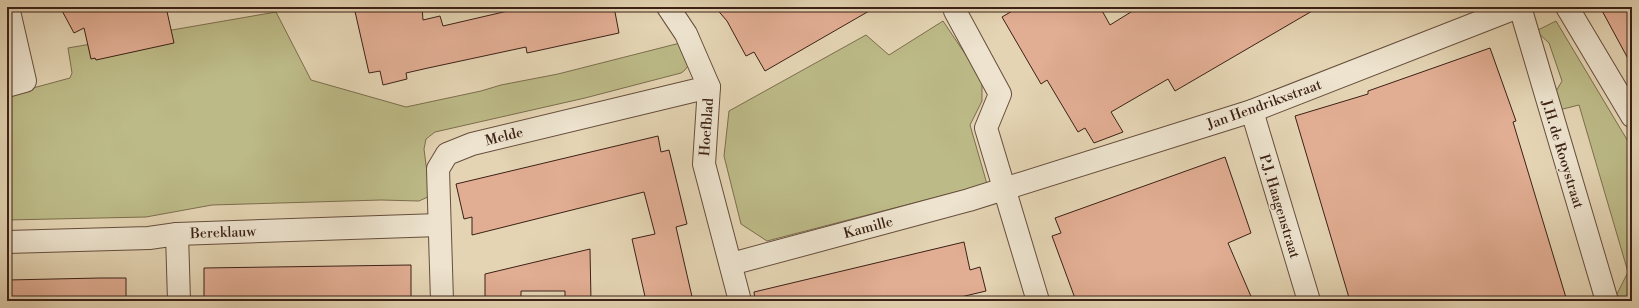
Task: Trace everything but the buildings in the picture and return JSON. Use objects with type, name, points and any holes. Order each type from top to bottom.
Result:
[{"type":"street","points":[[7,86],[25,82],[8,7]]},
{"type":"street","name":"Hoefblad","points":[[668,7],[686,34],[709,87],[704,164],[740,301]]},
{"type":"street","points":[[956,7],[955,11],[1000,94],[986,128],[1038,301]]},
{"type":"street","name":"Jan Hendrikxstraat","points":[[1005,189],[1252,111],[1519,7]]},
{"type":"street","name":"J.H. de Rooystraat","points":[[1519,7],[1607,301]]},
{"type":"street","points":[[1567,7],[1632,116]]},
{"type":"street","name":"Melde","points":[[442,301],[438,169],[447,154],[472,144],[709,87]]},
{"type":"street","name":"P.J. Haagenstraat","points":[[1252,111],[1309,301]]},
{"type":"street","name":"Kamille","points":[[731,264],[1005,189]]},
{"type":"street","name":"Bereklauw","points":[[7,242],[148,238],[177,234],[439,225]]},
{"type":"street","points":[[177,234],[179,301]]},
{"type":"shaded area","points":[[276,12],[311,80],[406,107],[481,91],[501,85],[558,74],[684,42],[689,63],[685,70],[681,73],[585,98],[435,132],[426,139],[424,149],[430,196],[419,201],[381,200],[212,205],[146,217],[7,220],[7,95],[70,78],[72,73],[68,48]]},
{"type":"shaded area","points":[[943,21],[982,79],[982,101],[970,125],[987,184],[767,241],[741,224],[724,156],[729,111],[866,35],[889,55]]},
{"type":"shaded area","points":[[1556,21],[1632,148],[1632,301],[1617,301],[1616,296],[1628,272],[1579,105],[1559,110],[1555,93],[1562,81],[1549,43],[1536,31]]}]
